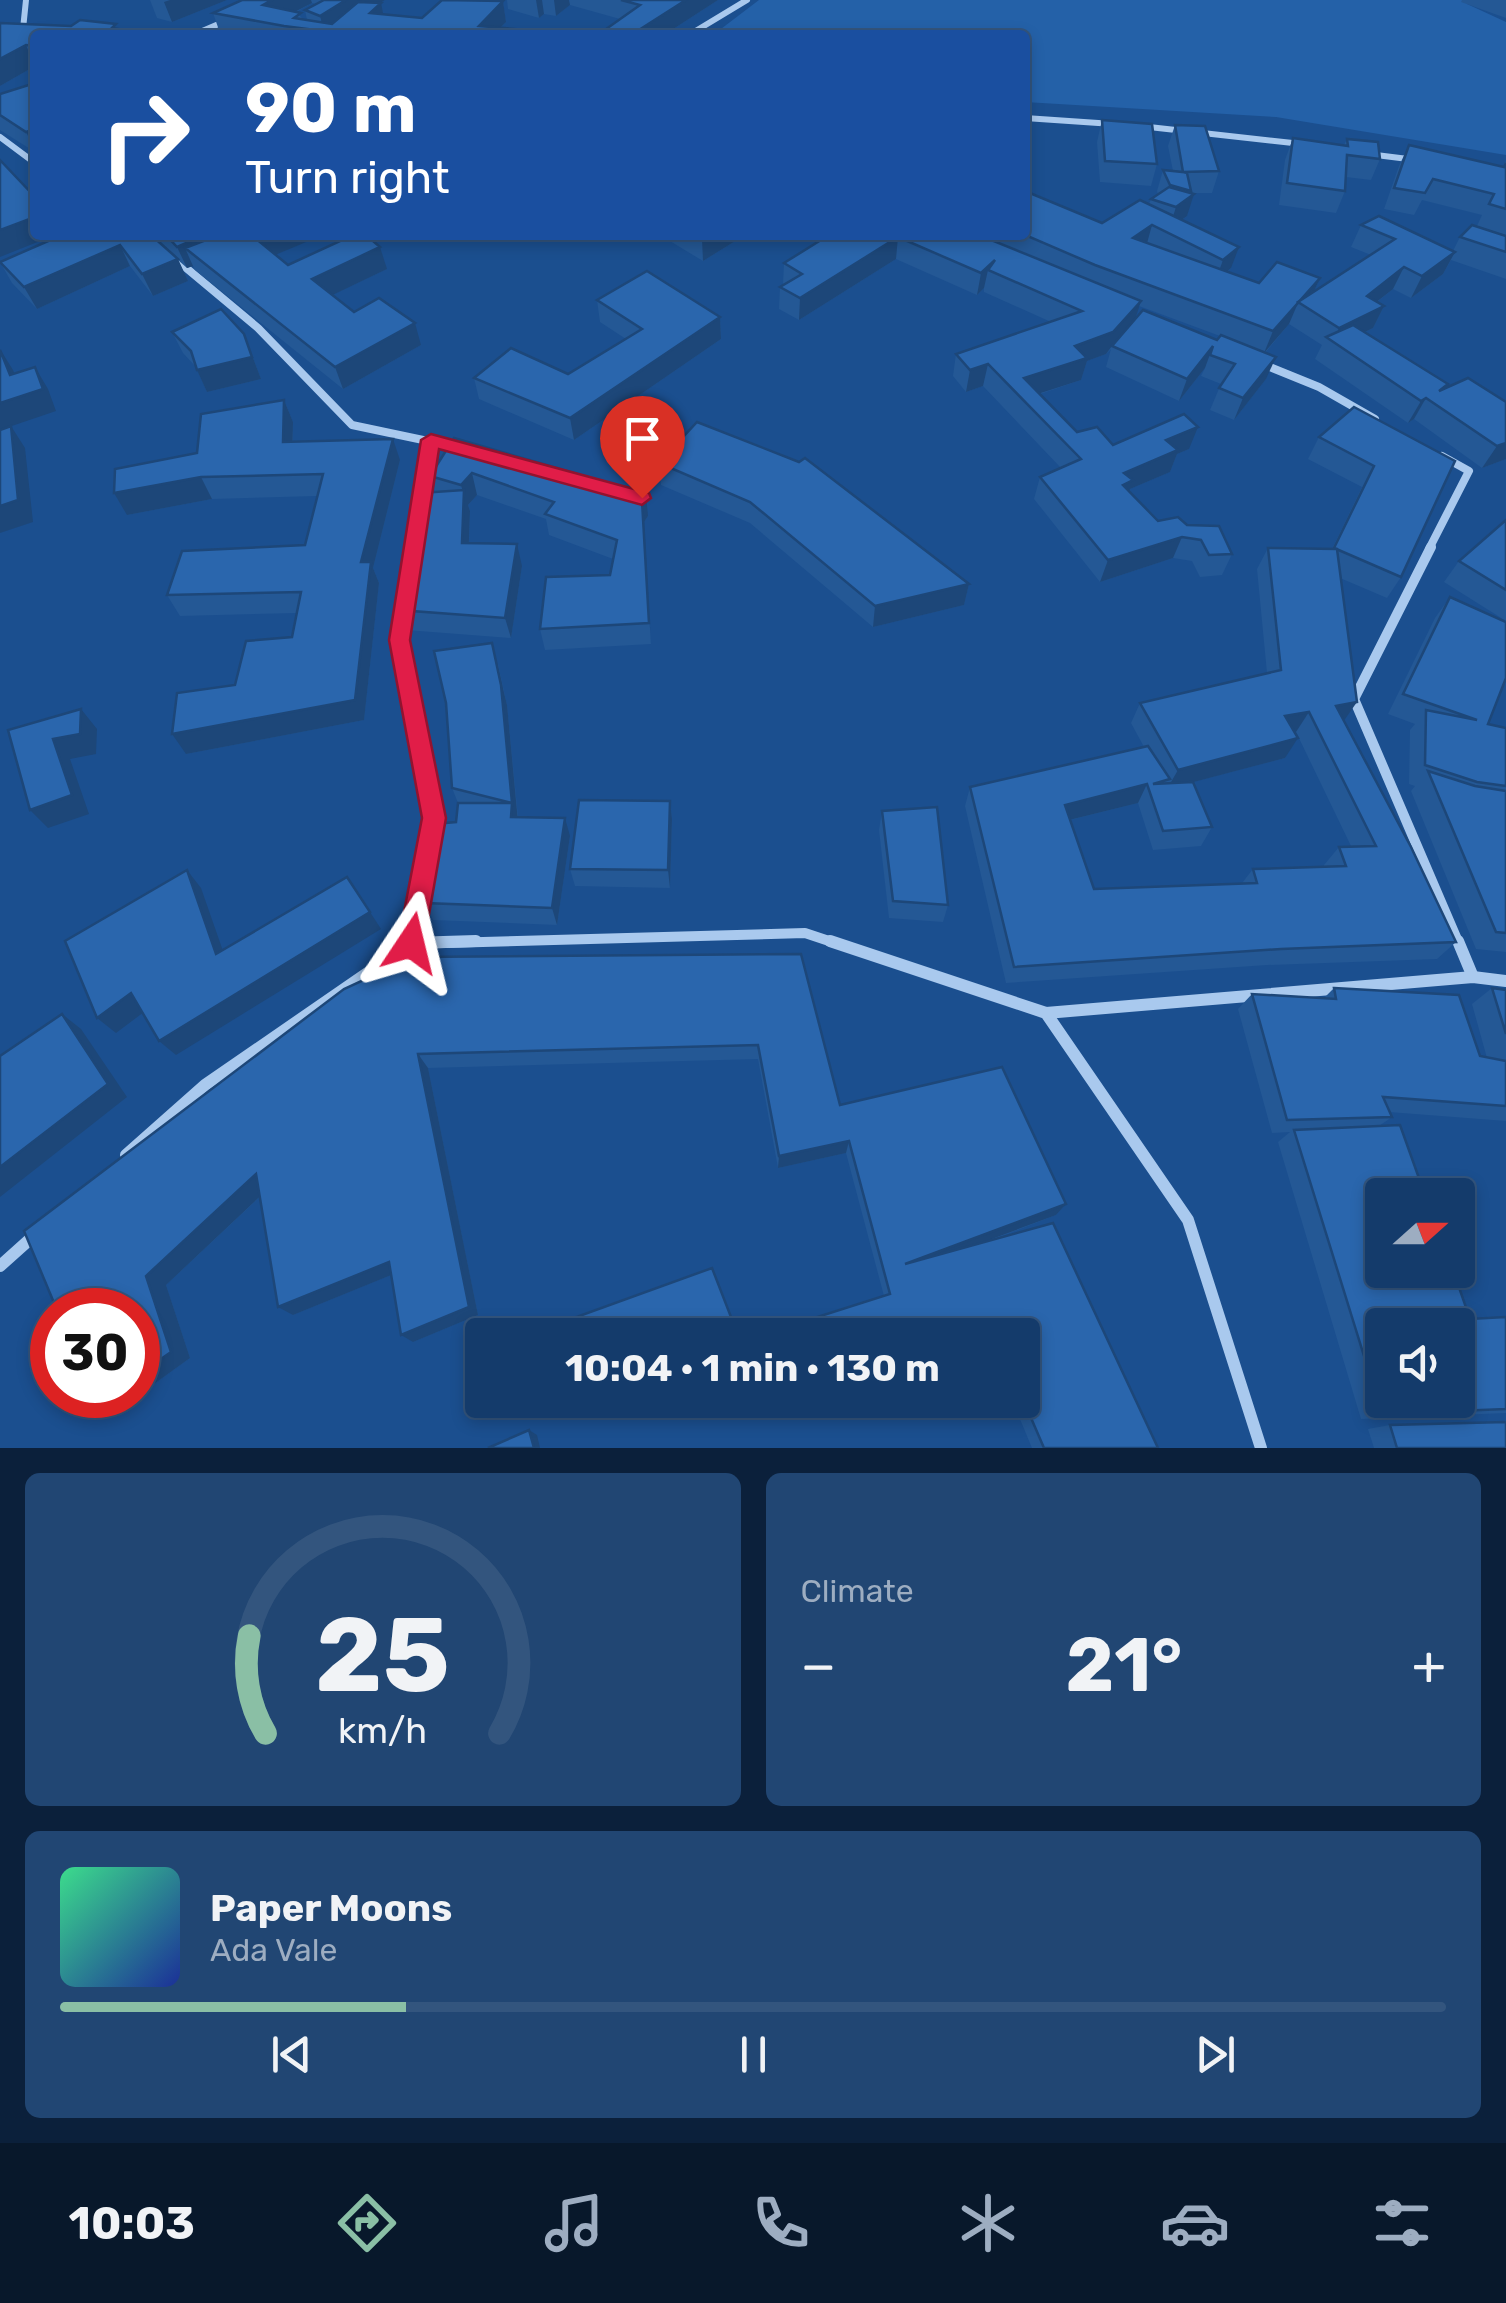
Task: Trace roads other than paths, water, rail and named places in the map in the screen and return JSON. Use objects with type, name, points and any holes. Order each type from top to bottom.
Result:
[{"type":"street","points":[[23,30],[26,0]]},
{"type":"street","points":[[697,30],[746,0]]},
{"type":"street","points":[[205,30],[242,14]]},
{"type":"street","points":[[12,30],[30,30]]},
{"type":"street","points":[[1030,118],[1204,131],[1317,146]]},
{"type":"street","points":[[0,137],[30,159]]},
{"type":"street","points":[[1355,152],[1430,162]]},
{"type":"street","points":[[163,248],[258,328],[352,425],[469,451]]},
{"type":"street","points":[[1246,357],[1318,387],[1386,424]]},
{"type":"street","points":[[418,517],[431,440]]},
{"type":"street","points":[[1436,452],[1469,471],[1354,698],[1474,977]]},
{"type":"street","points":[[407,589],[400,640],[434,818],[411,943]]},
{"type":"street","points":[[117,1163],[205,1085],[411,943],[805,932],[1046,1014],[1474,977],[1506,981]]},
{"type":"street","points":[[1046,1014],[1188,1220],[1261,1448]]},
{"type":"street","points":[[0,1266],[44,1228]]}]
